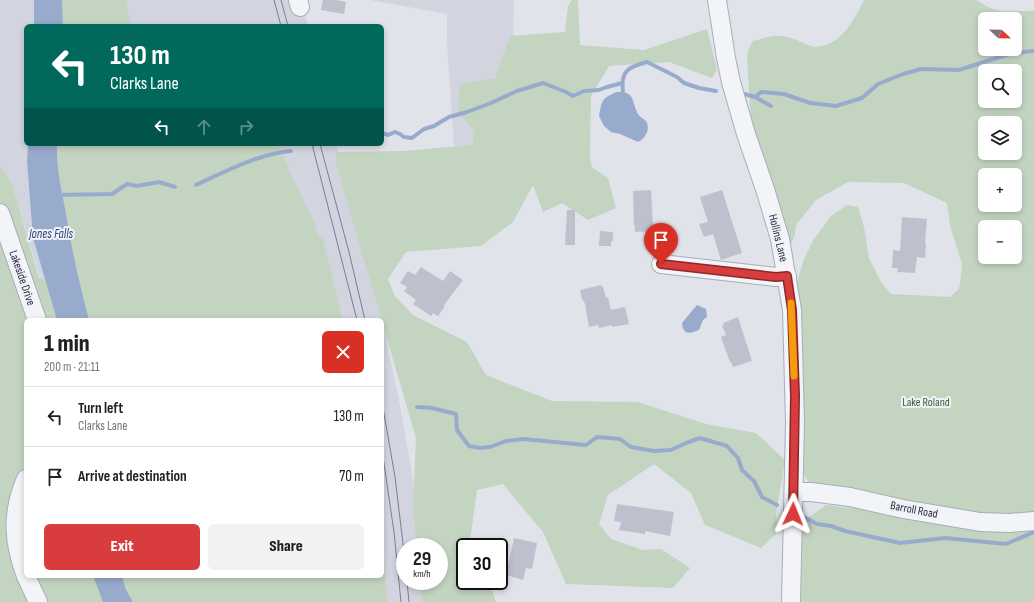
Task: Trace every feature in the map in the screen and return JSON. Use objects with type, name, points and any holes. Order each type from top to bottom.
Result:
[{"type":"street","name":"Hollins Lane","points":[[717,0],[731,82],[780,239],[792,310],[795,422],[790,602]]},
{"type":"street","name":"Lakeside Drive","points":[[0,213],[36,318]]},
{"type":"street","points":[[661,264],[776,277],[787,276]]},
{"type":"street","points":[[24,484],[19,495],[15,519],[17,546],[24,571]]},
{"type":"street","name":"Barroll Road","points":[[794,492],[811,492],[850,497],[903,509],[980,522],[1009,523],[1034,521]]},
{"type":"street","points":[[27,578],[38,602]]},
{"type":"shaded area","points":[[0,0],[34,0],[34,24],[24,24],[24,146],[28,146],[27,162],[33,238],[45,278],[40,279],[13,186],[0,164]]},
{"type":"shaded area","points":[[62,0],[301,0],[307,24],[63,24]]},
{"type":"shaded area","points":[[370,0],[514,0],[513,36],[510,36],[495,78],[458,113],[474,130],[472,145],[454,147],[447,42],[447,14]]},
{"type":"shaded area","points":[[57,146],[337,146],[362,230],[382,318],[343,318],[323,237],[77,274]]},
{"type":"shaded area","points":[[384,328],[412,474],[420,538],[396,538],[396,590],[425,590],[426,602],[388,602],[384,563]]},
{"type":"green space","points":[[62,0],[126,0],[131,24],[63,24]]},
{"type":"green space","points":[[572,0],[578,0],[580,45],[644,50],[707,29],[717,70],[712,78],[669,62],[609,66],[591,96],[590,156],[592,167],[608,178],[616,208],[588,220],[562,203],[543,212],[533,185],[513,222],[481,246],[406,252],[388,279],[395,296],[413,315],[467,342],[486,375],[552,401],[638,402],[706,424],[756,433],[785,460],[776,514],[778,532],[761,548],[705,525],[691,493],[654,464],[608,495],[599,524],[611,539],[643,550],[661,549],[690,568],[673,588],[566,584],[543,532],[503,484],[477,490],[470,538],[456,538],[456,590],[492,590],[496,602],[422,602],[421,590],[448,590],[448,538],[416,538],[413,508],[416,438],[384,329],[384,318],[381,318],[335,161],[336,152],[404,151],[472,145],[474,130],[458,113],[460,84],[495,78],[510,36],[565,32],[568,6]]},
{"type":"green space","name":"Lake Roland","points":[[864,0],[976,0],[992,9],[1001,11],[1034,11],[1034,517],[971,518],[810,483],[805,477],[802,467],[797,282],[804,259],[814,239],[831,216],[847,205],[858,207],[864,227],[869,258],[881,282],[891,294],[950,297],[958,290],[960,285],[962,264],[950,226],[947,203],[904,183],[848,182],[816,200],[796,225],[795,235],[790,246],[751,124],[747,56],[749,48],[753,41],[766,37],[777,36],[788,37],[813,47],[824,46],[839,37],[846,31]]},
{"type":"green space","points":[[57,146],[279,146],[289,170],[314,221],[318,237],[323,237],[343,318],[24,318],[24,578],[384,578],[384,563],[388,602],[0,602],[0,164],[13,186],[39,279],[77,274],[56,160]]},
{"type":"green space","points":[[826,505],[1034,529],[1034,602],[800,602],[802,522]]},
{"type":"water","points":[[34,0],[62,0],[63,24],[34,24]]},
{"type":"water","points":[[617,92],[627,93],[632,97],[639,116],[646,121],[648,130],[643,139],[638,142],[620,134],[611,132],[604,126],[599,116],[605,98]]},
{"type":"water","name":"Jones Falls","points":[[28,146],[57,146],[59,176],[70,236],[89,318],[56,318],[33,238],[27,162]]},
{"type":"water","points":[[697,305],[706,309],[707,317],[703,320],[699,330],[689,333],[685,332],[682,323]]},
{"type":"water","points":[[94,578],[123,578],[126,590],[133,602],[103,602]]},
{"type":"building","points":[[323,0],[346,2],[344,14],[321,10]]},
{"type":"building","points":[[651,190],[652,231],[635,232],[633,191]]},
{"type":"building","points":[[722,190],[742,253],[721,260],[713,234],[704,237],[699,224],[708,222],[700,197]]},
{"type":"building","points":[[567,210],[575,210],[575,245],[565,245]]},
{"type":"building","points":[[902,217],[927,219],[925,258],[917,257],[915,273],[897,272],[898,268],[892,268],[893,250],[900,251]]},
{"type":"building","points":[[600,231],[613,232],[613,241],[611,241],[611,246],[599,246]]},
{"type":"building","points":[[421,267],[443,281],[450,271],[463,280],[444,305],[445,306],[438,316],[433,313],[431,316],[413,304],[416,300],[404,291],[407,287],[400,283],[408,271],[415,275]]},
{"type":"building","points":[[601,285],[606,298],[608,297],[611,310],[625,307],[629,324],[612,327],[612,325],[599,328],[598,325],[589,327],[585,304],[582,300],[580,290]]},
{"type":"building","points":[[738,317],[752,361],[733,367],[721,337],[726,335],[722,326],[724,325],[723,323]]},
{"type":"building","points":[[617,504],[674,512],[670,536],[645,531],[645,534],[619,530],[621,522],[614,521]]},
{"type":"building","points":[[514,538],[537,543],[532,569],[526,568],[523,580],[508,576],[508,566]]},
{"type":"waterway","points":[[755,97],[761,92],[784,94],[810,103],[836,106],[862,98],[878,84],[903,74],[921,69],[959,70],[1012,53],[1034,51]]},
{"type":"waterway","points":[[623,92],[623,79],[627,71],[635,66],[647,62],[677,77],[684,83],[699,88],[716,91]]},
{"type":"waterway","points":[[384,134],[388,135],[395,132],[404,137],[412,138],[424,129],[434,126],[449,117],[467,112],[517,91],[543,83],[573,96],[584,91],[599,90],[622,83]]},
{"type":"waterway","points":[[741,93],[755,97],[771,106]]},
{"type":"waterway","points":[[196,185],[255,159],[267,155],[291,151]]},
{"type":"waterway","points":[[58,195],[112,194],[127,184],[137,186],[159,182],[175,187]]},
{"type":"waterway","points":[[417,407],[432,408],[456,414],[457,430],[469,446],[480,448],[490,447],[506,441],[523,439],[586,445],[597,437],[620,439],[631,447],[654,451],[671,450],[700,438],[727,446],[738,458],[742,470],[754,481],[762,497],[777,505]]},
{"type":"waterway","points":[[802,516],[817,524],[900,543],[945,538],[1006,544],[1034,532]]},
{"type":"tram line","points":[[274,0],[280,24]]},
{"type":"tram line","points":[[281,0],[287,24]]},
{"type":"tram line","points":[[313,146],[356,318]]},
{"type":"tram line","points":[[321,146],[349,252],[365,318]]},
{"type":"tram line","points":[[384,414],[395,477],[402,538]]},
{"type":"tram line","points":[[384,464],[394,532],[401,602]]},
{"type":"tram line","points":[[408,590],[409,602]]},
{"type":"slow traffic","points":[[791,303],[794,376]]},
{"type":"route","points":[[661,264],[776,277],[787,276],[792,310],[795,396],[793,514]]}]
